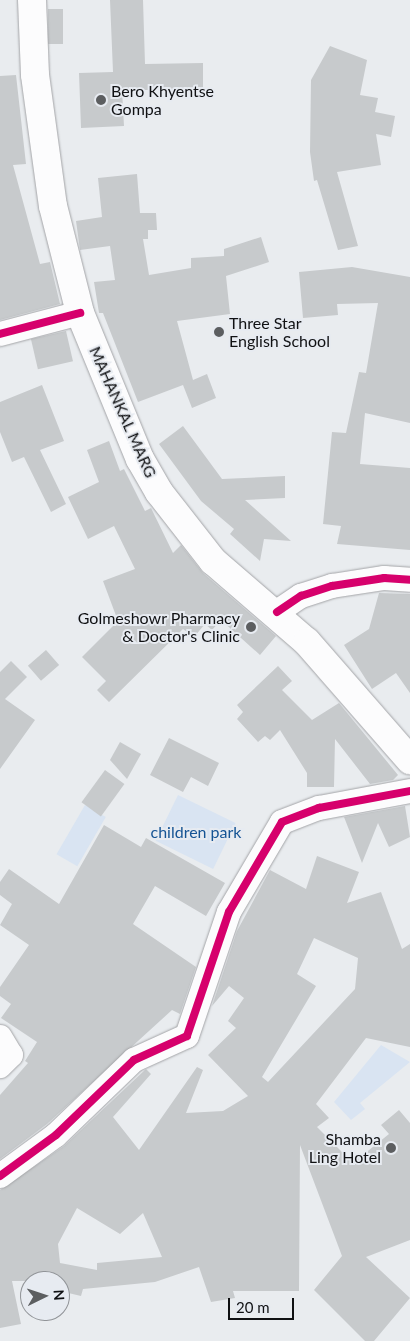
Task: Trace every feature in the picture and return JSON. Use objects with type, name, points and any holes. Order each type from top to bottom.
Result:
[{"type":"main road","name":"MAHANKAL MARG","points":[[32,0],[35,74],[53,206],[80,312],[140,459],[159,492],[214,561],[277,612],[410,760]]},
{"type":"street","points":[[0,334],[80,312]]},
{"type":"street","points":[[277,612],[301,596],[332,586],[384,578],[410,580]]},
{"type":"street","points":[[0,1176],[56,1135],[134,1060],[187,1036],[229,912],[282,822],[319,808],[410,791]]},
{"type":"street","points":[[0,1038],[11,1056],[0,1066]]},
{"type":"green space","name":"children park","points":[[178,795],[236,823],[213,869],[156,841]]},
{"type":"green space","points":[[85,805],[106,817],[77,866],[56,854]]},
{"type":"green space","points":[[381,1045],[410,1062],[360,1103],[365,1109],[351,1120],[334,1102]]},
{"type":"building","points":[[110,0],[143,0],[145,64],[203,63],[203,90],[122,90],[124,126],[81,128],[79,73],[113,72]]},
{"type":"building","points":[[48,9],[63,9],[63,44],[48,44]]},
{"type":"building","points":[[330,46],[367,60],[360,95],[378,98],[375,112],[395,116],[391,137],[376,134],[381,165],[337,172],[358,246],[338,250],[317,180],[314,181],[310,152],[311,80]]},
{"type":"building","points":[[16,75],[26,164],[13,165],[40,264],[50,262],[60,304],[0,320],[0,76]]},
{"type":"building","points":[[137,174],[140,213],[156,213],[157,230],[148,230],[148,239],[143,239],[149,275],[191,268],[191,258],[224,256],[224,249],[261,237],[269,262],[226,276],[230,314],[177,321],[193,380],[207,374],[216,398],[192,408],[183,385],[138,402],[103,313],[99,313],[94,282],[115,280],[110,246],[80,250],[76,221],[102,217],[98,178]]},
{"type":"building","points":[[352,267],[410,277],[410,423],[365,413],[360,464],[410,468],[410,550],[337,544],[341,526],[323,524],[332,432],[346,433],[359,372],[366,373],[378,303],[337,304],[338,315],[303,318],[299,272]]},
{"type":"building","points":[[66,331],[73,361],[38,369],[31,339]]},
{"type":"building","points":[[42,385],[64,441],[40,450],[66,504],[51,512],[24,457],[12,462],[0,432],[0,402]]},
{"type":"building","points":[[183,426],[222,479],[285,476],[285,498],[245,500],[291,541],[264,539],[260,561],[230,534],[234,529],[201,501],[159,444]]},
{"type":"building","points":[[109,441],[120,471],[124,469],[145,511],[151,508],[173,553],[181,545],[203,573],[276,636],[260,655],[221,620],[212,630],[205,624],[194,637],[183,629],[109,702],[97,690],[106,681],[82,657],[118,621],[103,581],[135,569],[114,526],[88,539],[68,497],[99,482],[87,450]]},
{"type":"building","points":[[379,593],[410,594],[410,693],[396,673],[372,689],[344,645],[369,629]]},
{"type":"building","points":[[46,650],[59,665],[41,681],[28,666]]},
{"type":"building","points":[[11,661],[27,677],[5,699],[35,720],[0,769],[0,672]]},
{"type":"building","points":[[278,666],[292,681],[282,690],[312,720],[339,703],[398,775],[393,780],[370,784],[335,739],[334,787],[307,787],[307,773],[280,730],[270,740],[265,736],[258,742],[237,719],[243,712],[237,705]]},
{"type":"building","points":[[169,738],[219,763],[208,786],[191,777],[183,792],[150,775]]},
{"type":"building","points":[[120,742],[141,754],[127,779],[110,760]]},
{"type":"building","points":[[105,770],[124,784],[101,816],[81,802]]},
{"type":"building","points":[[405,806],[410,837],[389,847],[378,823],[362,863],[344,817]]},
{"type":"building","points":[[104,825],[141,847],[146,838],[225,883],[206,916],[155,886],[133,924],[196,967],[180,1014],[172,1010],[47,1124],[0,1159],[0,1095],[28,1063],[25,1061],[37,1042],[1,1018],[11,1004],[0,996],[0,987],[29,945],[0,925],[12,904],[0,895],[0,882],[9,869],[59,904]]},
{"type":"building","points":[[317,856],[359,872],[347,903],[381,892],[402,949],[410,944],[410,1047],[366,1038],[316,1104],[329,1118],[317,1127],[353,1163],[389,1134],[381,1125],[399,1110],[410,1123],[410,1240],[366,1257],[410,1298],[374,1341],[365,1341],[314,1290],[342,1256],[300,1145],[299,1291],[233,1291],[235,1298],[211,1302],[199,1267],[155,1282],[83,1289],[81,1296],[70,1293],[70,1271],[20,1271],[20,1281],[12,1281],[21,1324],[0,1328],[0,1190],[64,1146],[146,1069],[151,1074],[113,1117],[139,1150],[197,1067],[203,1070],[186,1113],[223,1111],[248,1096],[208,1055],[236,1028],[228,1021],[244,998],[229,986],[212,1006],[237,931],[270,870],[306,889]],"holes":[[[314,938],[358,958],[355,989],[268,1082],[262,1077],[316,986],[297,974]],[[77,1208],[120,1234],[143,1213],[162,1257],[97,1263],[97,1270],[60,1263],[58,1244]]]},
{"type":"cycle path","points":[[0,334],[80,313]]},
{"type":"cycle path","points":[[277,612],[301,596],[332,586],[384,578],[410,580]]},
{"type":"cycle path","points":[[0,1176],[56,1135],[134,1060],[187,1036],[229,912],[282,822],[319,808],[410,791]]},
{"type":"place","name":"Bero Khyentse Gompa","points":[[101,100]]},
{"type":"place","name":"Three Star English School","points":[[219,332]]},
{"type":"place","name":"Golmeshowr Pharmacy & Doctor's Clinic","points":[[251,627]]},
{"type":"place","name":"Shamba Ling Hotel","points":[[391,1148]]}]
